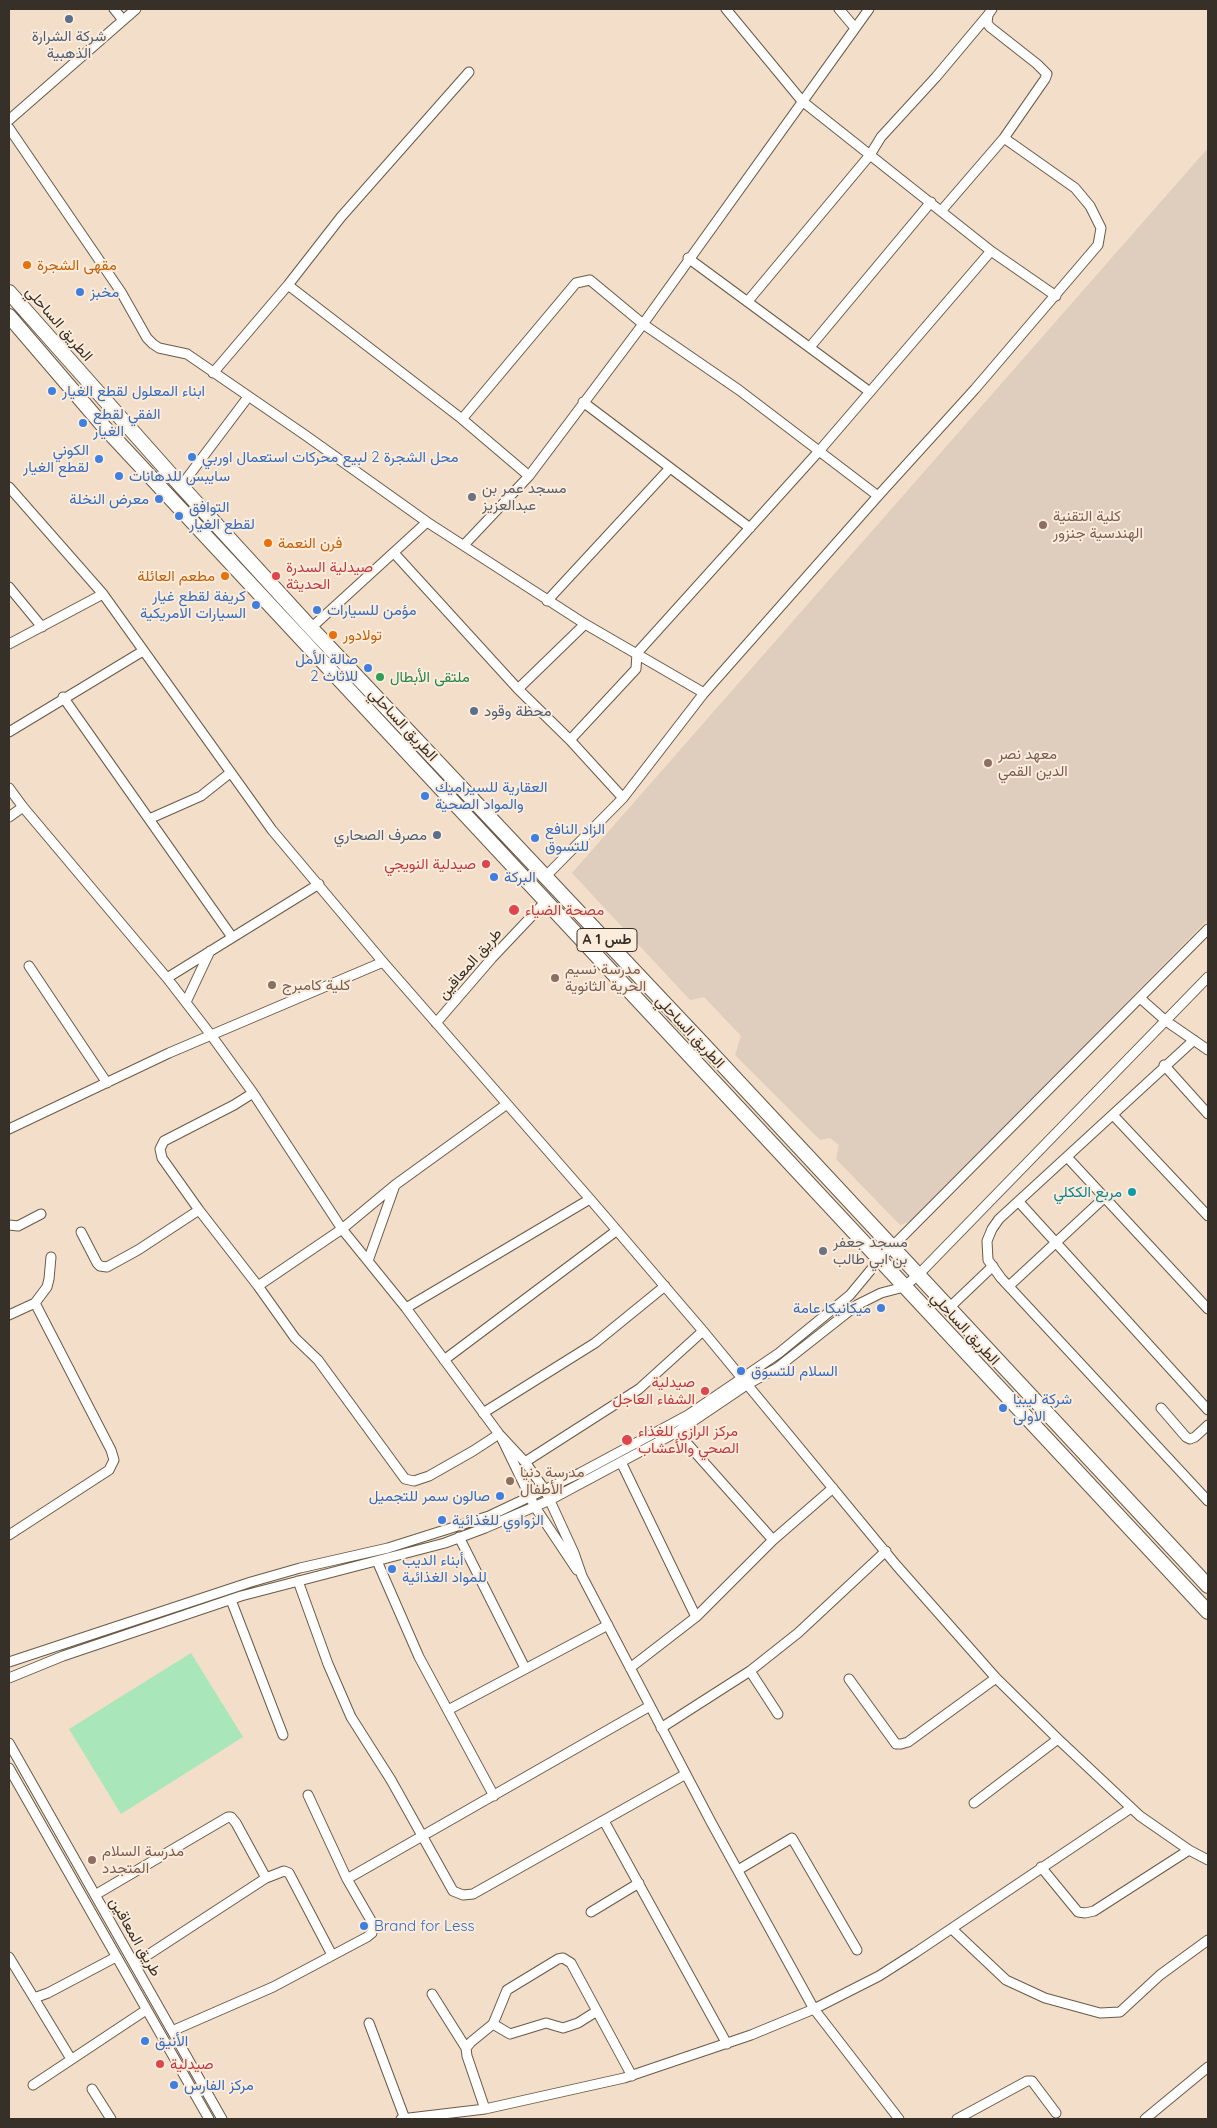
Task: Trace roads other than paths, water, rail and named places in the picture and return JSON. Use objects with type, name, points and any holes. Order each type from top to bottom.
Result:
[{"type":"highway","name":"الطريق الساحلي","points":[[9,292],[181,486],[311,628],[894,1246],[1208,1586]]},
{"type":"highway","name":"الطريق الساحلي","points":[[9,316],[104,428],[1208,1612]]},
{"type":"street","points":[[114,9],[123,20]]},
{"type":"street","points":[[9,120],[136,9]]},
{"type":"street","points":[[726,9],[802,101],[942,210],[991,251],[1056,296]]},
{"type":"street","points":[[839,9],[855,28]]},
{"type":"street","points":[[464,545],[529,476],[643,324],[688,258],[869,9]]},
{"type":"street","points":[[942,210],[1004,138],[1046,79],[1047,74],[1037,64],[990,27],[987,22],[990,12]]},
{"type":"street","points":[[748,301],[870,155],[881,137],[936,77],[990,12]]},
{"type":"street","points":[[213,373],[288,285],[342,217],[469,72]]},
{"type":"street","points":[[9,128],[121,292],[147,338],[159,348],[187,354],[427,522],[547,601],[704,692]]},
{"type":"street","points":[[546,876],[622,798],[704,692],[975,389],[1098,245],[1101,228],[1090,206],[1075,188],[1004,138]]},
{"type":"street","points":[[810,346],[930,202]]},
{"type":"street","points":[[570,740],[636,669],[637,653],[820,450],[991,251]]},
{"type":"street","points":[[688,258],[870,392]]},
{"type":"street","points":[[462,419],[576,283],[590,280],[643,324],[739,390],[878,496]]},
{"type":"street","points":[[288,285],[462,419],[529,476]]},
{"type":"street","points":[[181,486],[248,397]]},
{"type":"street","points":[[583,402],[750,528]]},
{"type":"street","points":[[547,601],[670,468]]},
{"type":"street","points":[[9,487],[103,594],[272,830],[383,962],[665,1286],[886,1551],[996,1678],[1131,1808],[1189,1850],[1208,1860]]},
{"type":"street","points":[[311,628],[427,522]]},
{"type":"street","points":[[394,553],[518,689],[570,740],[622,798]]},
{"type":"street","points":[[9,587],[42,628]]},
{"type":"street","points":[[9,644],[103,594]]},
{"type":"street","points":[[518,689],[585,624]]},
{"type":"street","points":[[9,732],[63,697],[143,651]]},
{"type":"street","points":[[63,697],[232,937]]},
{"type":"street","points":[[149,819],[201,796],[230,773]]},
{"type":"street","points":[[9,788],[186,1002],[253,1093],[342,1229],[406,1308],[483,1413],[525,1462],[545,1490],[571,1546],[582,1576],[661,1728],[814,2009],[899,2119]]},
{"type":"street","points":[[9,817],[23,807]]},
{"type":"street","points":[[167,978],[319,884]]},
{"type":"street","name":"طريق المعاقين","points":[[436,1023],[492,958],[545,902]]},
{"type":"street","points":[[9,1678],[90,1647],[231,1600],[459,1537],[550,1500],[677,1432],[745,1381],[850,1295],[879,1260],[1208,929]]},
{"type":"street","points":[[186,1002],[210,951]]},
{"type":"street","points":[[9,1129],[211,1035],[383,962]]},
{"type":"street","points":[[30,966],[107,1083]]},
{"type":"street","points":[[9,1662],[58,1648],[251,1582],[388,1548],[490,1516],[641,1442],[745,1381],[777,1368],[857,1305],[881,1293],[904,1287],[919,1274],[1208,977]]},
{"type":"street","points":[[1140,998],[1166,1021],[1208,1050]]},
{"type":"street","points":[[1194,1040],[1164,1065],[1113,1115],[999,1219],[987,1241],[988,1260],[1009,1286],[1208,1501]]},
{"type":"street","points":[[1164,1065],[1208,1114]]},
{"type":"street","points":[[253,1093],[162,1144],[160,1149],[162,1158],[198,1210],[258,1286],[295,1338],[318,1360],[405,1480],[414,1482],[429,1476],[500,1435]]},
{"type":"street","points":[[258,1286],[342,1229],[395,1185],[507,1104]]},
{"type":"street","points":[[1113,1115],[1208,1216]]},
{"type":"street","points":[[1067,1156],[1208,1309]]},
{"type":"street","points":[[368,1261],[395,1185]]},
{"type":"street","points":[[1009,1286],[1105,1197]]},
{"type":"street","points":[[406,1308],[590,1199]]},
{"type":"street","points":[[1019,1202],[1208,1408]]},
{"type":"street","points":[[81,1232],[97,1264],[107,1267],[138,1250],[198,1210]]},
{"type":"street","points":[[9,1225],[18,1226],[41,1214]]},
{"type":"street","points":[[444,1360],[616,1230]]},
{"type":"street","points":[[9,1315],[35,1303],[48,1283],[51,1257]]},
{"type":"street","points":[[950,1307],[993,1266]]},
{"type":"street","points":[[483,1413],[595,1343],[665,1286]]},
{"type":"street","points":[[9,1535],[109,1470],[114,1460],[111,1450],[35,1303]]},
{"type":"street","points":[[525,1462],[639,1389],[703,1332]]},
{"type":"street","points":[[1161,1408],[1186,1437],[1194,1437],[1208,1425]]},
{"type":"street","points":[[677,1432],[772,1540]]},
{"type":"street","points":[[500,1435],[534,1507],[582,1576]]},
{"type":"street","points":[[621,1462],[696,1617]]},
{"type":"street","points":[[630,1668],[696,1617],[772,1540],[833,1488]]},
{"type":"street","points":[[459,1537],[525,1668]]},
{"type":"street","points":[[661,1728],[750,1671],[798,1633],[886,1551]]},
{"type":"street","points":[[377,1561],[419,1657],[494,1796]]},
{"type":"street","points":[[298,1581],[340,1694],[351,1717],[374,1752],[453,1890],[463,1895],[473,1894],[686,1774]]},
{"type":"street","points":[[231,1600],[283,1735]]},
{"type":"street","points":[[448,1710],[608,1625]]},
{"type":"street","points":[[750,1671],[778,1714]]},
{"type":"street","points":[[849,1679],[896,1744],[901,1744],[908,1742],[996,1678]]},
{"type":"street","points":[[347,1878],[650,1706]]},
{"type":"street","points":[[974,1803],[1058,1739]]},
{"type":"street","name":"طريق المعاقين","points":[[9,1743],[222,2119]]},
{"type":"street","name":"طريق المعاقين","points":[[9,1768],[207,2118]]},
{"type":"street","points":[[172,2032],[272,1987],[368,1937],[374,1928],[347,1878],[308,1795]]},
{"type":"street","points":[[368,2023],[403,2119],[485,2109],[559,2094],[632,2076],[727,2044],[814,2009],[879,1976],[1131,1808]]},
{"type":"street","points":[[94,1895],[228,1817],[236,1823],[266,1878]]},
{"type":"street","points":[[604,1821],[727,2044]]},
{"type":"street","points":[[738,1870],[792,1838],[857,1950]]},
{"type":"street","points":[[1040,1867],[1078,1912],[1085,1914],[1094,1911],[1189,1850]]},
{"type":"street","points":[[134,1964],[266,1878],[280,1871],[289,1873],[332,1955]]},
{"type":"street","points":[[591,1912],[639,1883]]},
{"type":"street","points":[[952,1929],[1006,1980],[1045,1998],[1100,2013],[1120,2012],[1160,1975],[1208,1940]]},
{"type":"street","points":[[9,1957],[71,2059]]},
{"type":"street","points":[[34,1998],[48,1993],[116,1957]]},
{"type":"street","points":[[466,2048],[493,2024],[507,1990],[550,1963],[563,1958],[571,1963],[632,2076]]},
{"type":"street","points":[[432,1994],[466,2048],[485,2109]]},
{"type":"street","points":[[33,2085],[146,2010]]},
{"type":"street","points":[[493,2024],[510,2034],[546,2023],[563,2028],[578,2023],[598,2010]]},
{"type":"street","points":[[1149,2118],[1208,2067]]},
{"type":"street","points":[[957,2119],[1027,2081],[1032,2081],[1056,2113]]},
{"type":"street","points":[[92,2089],[111,2119]]},
{"type":"place","name":"شركة الشرارة الذهبية","points":[[69,19]]},
{"type":"place","name":"مقهى الشجرة","points":[[27,265]]},
{"type":"place","name":"مخبز","points":[[80,292]]},
{"type":"place","name":"ابناء المعلول لقطع الغيار","points":[[52,391]]},
{"type":"place","name":"الفقي لقطع الغيار","points":[[83,423]]},
{"type":"place","name":"محل الشجرة 2 لبيع محركات استعمال اوربي","points":[[192,457]]},
{"type":"place","name":"الكوني لقطع الغيار","points":[[99,459]]},
{"type":"place","name":"سايبس للدهانات","points":[[119,476]]},
{"type":"place","name":"مسجد عمر بن عبدالعزيز","points":[[472,497]]},
{"type":"place","name":"معرض النخلة","points":[[159,499]]},
{"type":"place","name":"التوافق لقطع الغيار","points":[[179,516]]},
{"type":"place","name":"كلية التقنية الهندسية جنزور","points":[[1043,525]]},
{"type":"place","name":"فرن النعمة","points":[[268,543]]},
{"type":"place","name":"مطعم العائلة","points":[[225,576]]},
{"type":"place","name":"صيدلية السدرة الحديثة","points":[[276,576]]},
{"type":"place","name":"كريفة لقطع غيار السيارات الامريكية","points":[[256,605]]},
{"type":"place","name":"مؤمن للسيارات","points":[[317,610]]},
{"type":"place","name":"تولادور","points":[[333,635]]},
{"type":"place","name":"صالة الأمل للاثاث 2","points":[[368,668]]},
{"type":"place","name":"ملتقى الأبطال","points":[[380,677]]},
{"type":"place","name":"محطة وقود","points":[[474,711]]},
{"type":"place","name":"معهد نصر الدين القمي","points":[[988,763]]},
{"type":"place","name":"العقارية للسيراميك والمواد الصحية","points":[[425,796]]},
{"type":"place","name":"مصرف الصحاري","points":[[437,835]]},
{"type":"place","name":"الزاد النافع للتسوق","points":[[535,838]]},
{"type":"place","name":"صيدلية النويجي","points":[[486,864]]},
{"type":"place","name":"البركة","points":[[494,877]]},
{"type":"place","name":"مصحة الضياء","points":[[514,910]]},
{"type":"place","name":"مدرسة نسيم الحرية الثانوية","points":[[555,978]]},
{"type":"place","name":"كلية كامبرج","points":[[272,985]]},
{"type":"place","name":"مربع الككلي","points":[[1132,1192]]},
{"type":"place","name":"مسجد جعفر بن ابي طالب","points":[[823,1251]]},
{"type":"place","name":"ميكانيكا عامة","points":[[881,1308]]},
{"type":"place","name":"السلام للتسوق","points":[[741,1371]]},
{"type":"place","name":"صيدلية الشفاء العاجل","points":[[705,1391]]},
{"type":"place","name":"شركة ليبيا الاولى","points":[[1003,1408]]},
{"type":"place","name":"مركز الرازي للغذاء الصحي والأعشاب","points":[[627,1440]]},
{"type":"place","name":"مدرسة دنيا الأطفال","points":[[510,1481]]},
{"type":"place","name":"صالون سمر للتجميل","points":[[500,1496]]},
{"type":"place","name":"الزواوي للغذائية","points":[[442,1520]]},
{"type":"place","name":"أبناء الديب للمواد الغذائية","points":[[392,1569]]},
{"type":"place","name":"مدرسة السلام المتجدد","points":[[92,1860]]},
{"type":"place","name":"Brand for Less","points":[[364,1926]]},
{"type":"place","name":"الأنيق","points":[[145,2041]]},
{"type":"place","name":"صيدلية","points":[[160,2064]]},
{"type":"place","name":"مركز الفارس","points":[[174,2085]]}]
